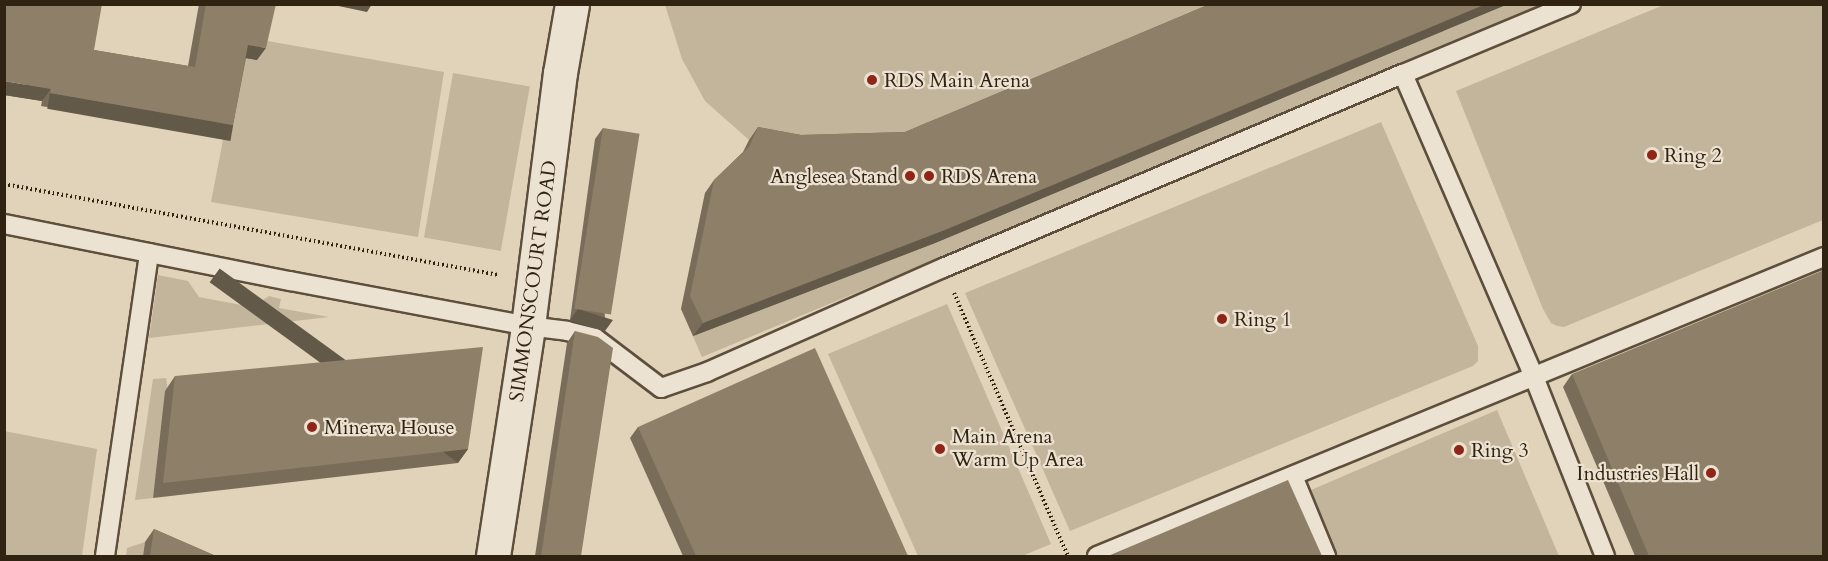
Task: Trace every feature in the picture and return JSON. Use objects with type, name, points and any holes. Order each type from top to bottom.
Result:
[{"type":"street","name":"SIMMONSCOURT ROAD","points":[[493,556],[535,281],[560,73],[572,4]]},
{"type":"lane","points":[[4,224],[528,326],[567,331],[595,338],[661,388],[706,372],[943,267],[1571,4]]},
{"type":"lane","points":[[1403,74],[1534,377],[1605,556]]},
{"type":"lane","points":[[105,556],[149,253]]},
{"type":"lane","points":[[1097,556],[1824,257]]},
{"type":"lane","points":[[1293,476],[1326,556]]},
{"type":"path","points":[[4,184],[535,281]]},
{"type":"path","points":[[943,267],[1068,556]]},
{"type":"shaded area","name":"Ring 2","points":[[1666,4],[1823,5],[1823,220],[1564,327],[1557,326],[1551,323],[1543,309],[1456,91]]},
{"type":"shaded area","name":"RDS Arena","points":[[665,5],[1547,5],[702,357],[681,309],[705,193],[740,160],[749,140],[705,101],[682,59]]},
{"type":"shaded area","points":[[262,40],[444,72],[418,237],[211,202],[239,57]]},
{"type":"shaded area","points":[[453,73],[530,87],[501,251],[424,237]]},
{"type":"shaded area","name":"Ring 1","points":[[1381,122],[1478,346],[1478,361],[1473,366],[1070,531],[965,293]]},
{"type":"shaded area","points":[[158,275],[188,281],[199,297],[252,307],[269,296],[281,299],[279,308],[329,317],[149,338]]},
{"type":"shaded area","name":"Main Arena Warm Up Area","points":[[947,304],[1051,544],[1022,556],[918,556],[828,354]]},
{"type":"shaded area","points":[[166,378],[168,391],[153,498],[135,500],[153,379]]},
{"type":"shaded area","name":"Ring 3","points":[[1497,410],[1559,556],[1338,556],[1311,490]]},
{"type":"shaded area","points":[[4,431],[97,449],[82,556],[5,556]]},
{"type":"shaded area","points":[[145,542],[143,556],[126,556],[127,548]]},
{"type":"building","points":[[4,4],[102,4],[94,50],[195,67],[206,4],[276,4],[266,48],[248,45],[233,125],[50,93],[51,89],[4,81]]},
{"type":"building","name":"Anglesea Stand","points":[[1210,4],[1486,4],[945,230],[703,323],[690,296],[714,180],[749,147],[758,127],[801,135],[905,132]]},
{"type":"building","points":[[603,128],[640,134],[611,315],[574,309]]},
{"type":"building","name":"Industries Hall","points":[[1824,270],[1824,556],[1649,556],[1572,374]]},
{"type":"building","points":[[575,331],[598,337],[613,348],[581,556],[541,556]]},
{"type":"building","name":"Minerva House","points":[[483,347],[468,449],[163,483],[175,376]]},
{"type":"building","points":[[815,348],[908,556],[696,556],[638,427]]},
{"type":"building","points":[[1288,480],[1322,556],[1108,556]]},
{"type":"building","points":[[154,529],[216,556],[150,556]]},
{"type":"place","name":"RDS Main Arena","points":[[872,80]]},
{"type":"place","name":"Ring 2","points":[[1652,155]]},
{"type":"place","name":"Anglesea Stand","points":[[910,176]]},
{"type":"place","name":"RDS Arena","points":[[929,176]]},
{"type":"place","name":"Ring 1","points":[[1222,319]]},
{"type":"place","name":"Minerva House","points":[[312,427]]},
{"type":"place","name":"Main Arena Warm Up Area","points":[[940,449]]},
{"type":"place","name":"Ring 3","points":[[1459,450]]},
{"type":"place","name":"Industries Hall","points":[[1711,473]]}]
